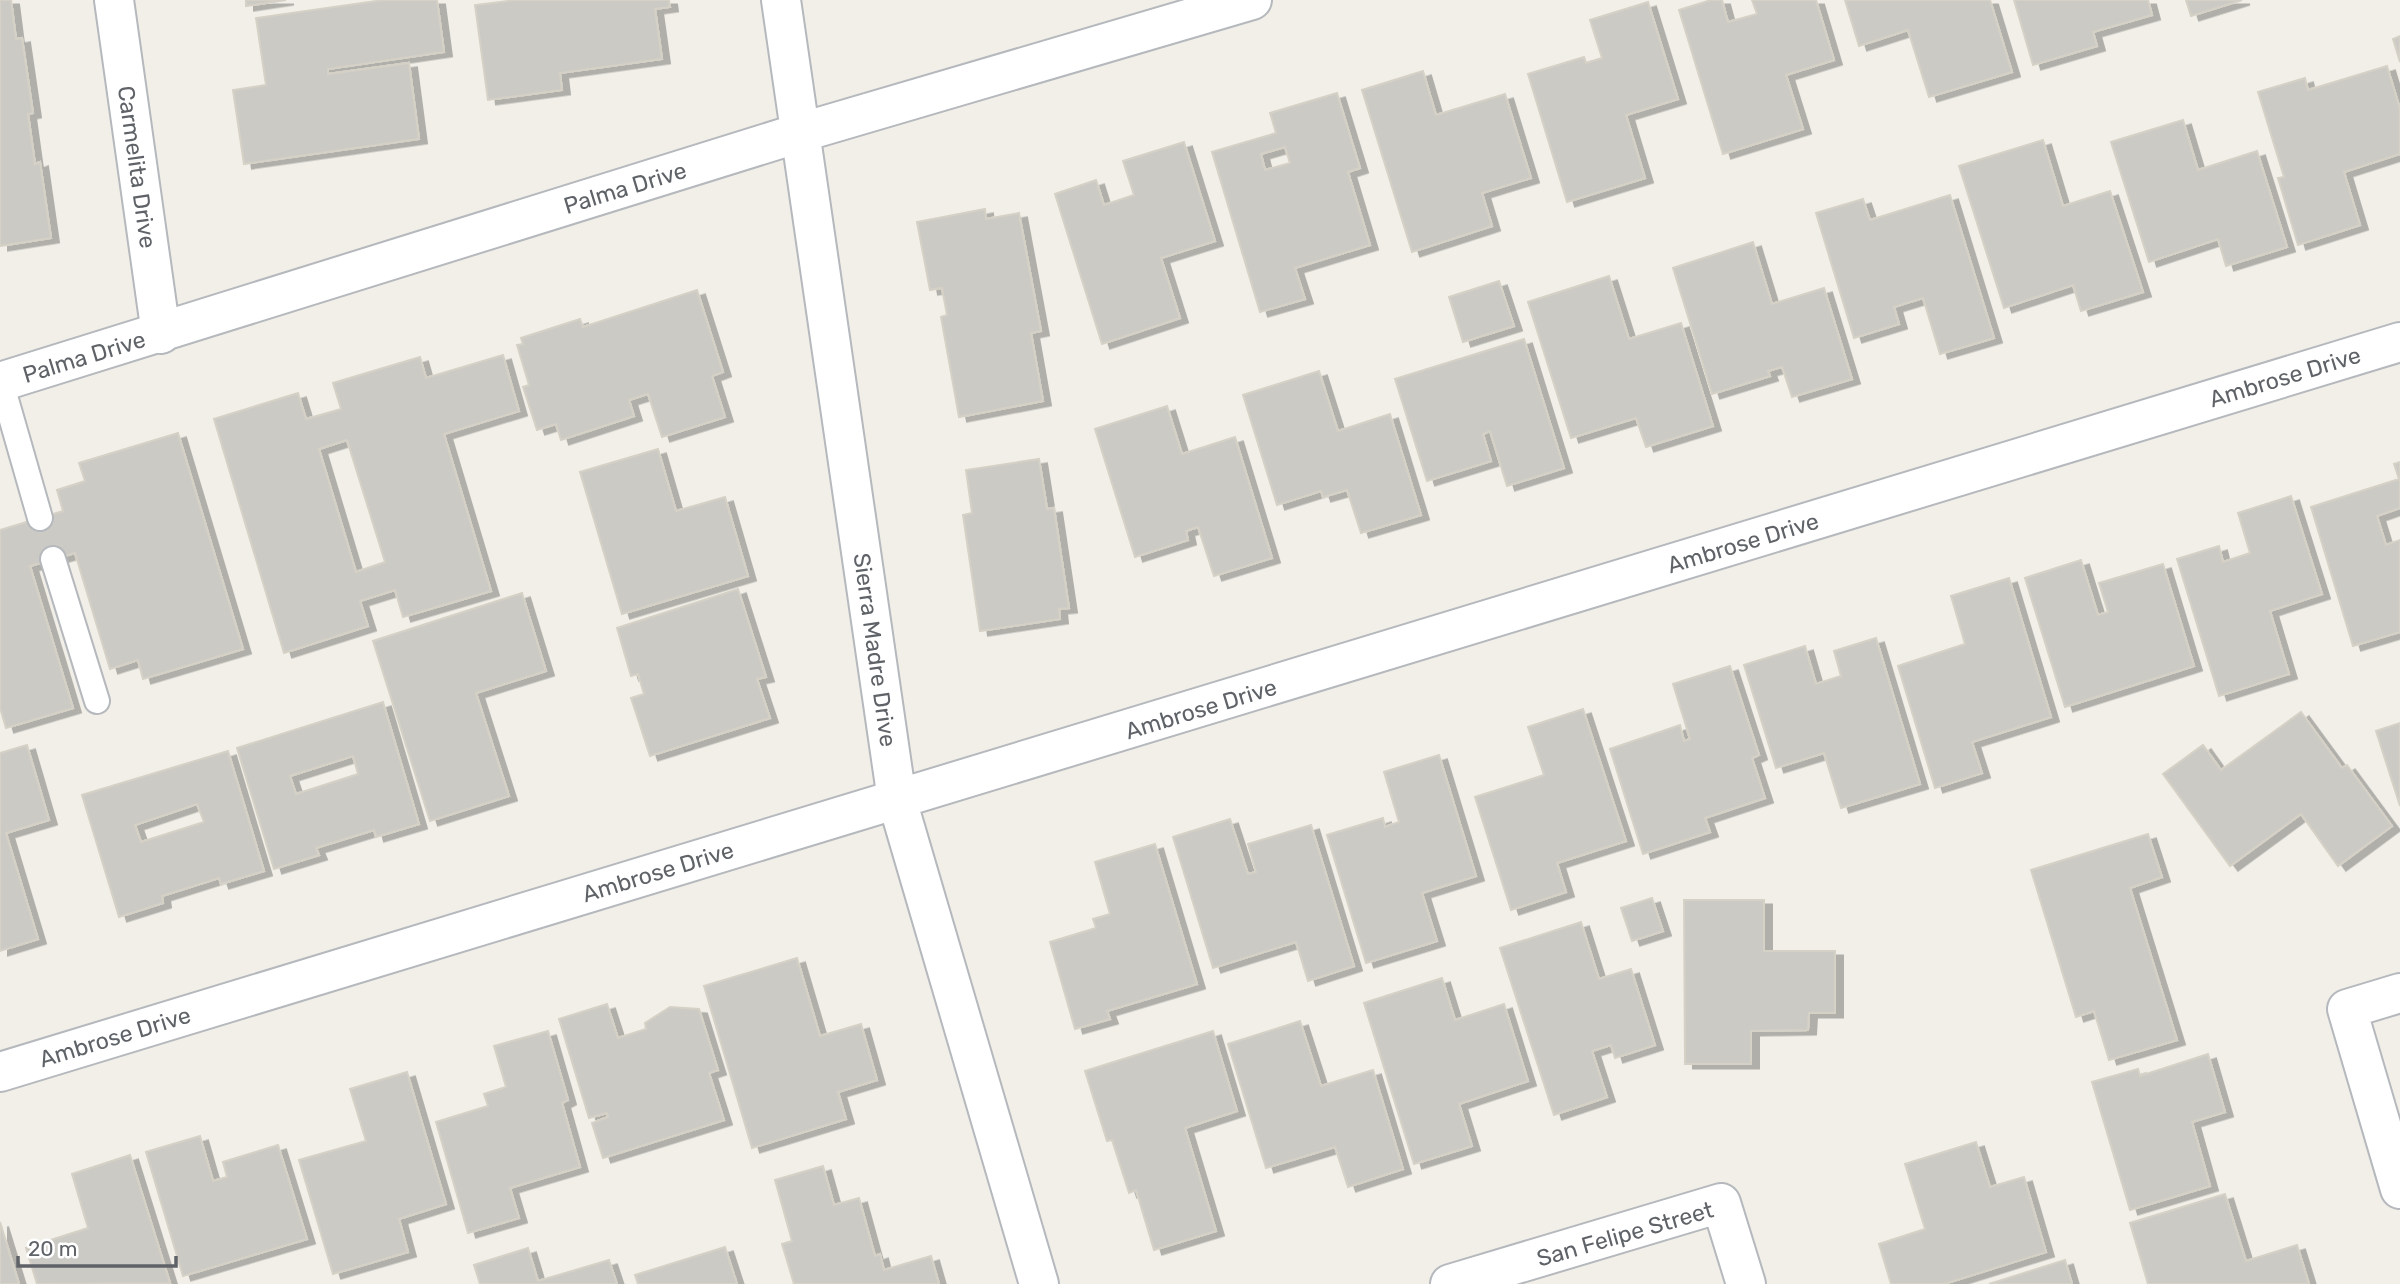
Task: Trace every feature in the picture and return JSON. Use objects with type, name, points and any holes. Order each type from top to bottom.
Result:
[{"type":"street","name":"Carmelita Drive","points":[[114,0],[161,334]]},
{"type":"street","name":"Sierra Madre Drive","points":[[781,0],[897,800],[1039,1284]]},
{"type":"street","name":"Palma Drive","points":[[1,382],[799,133],[1252,0]]},
{"type":"street","name":"Ambrose Drive","points":[[0,1072],[2400,342]]},
{"type":"street","points":[[2400,993],[2347,1009],[2400,1189]]},
{"type":"street","name":"San Felipe Street","points":[[1450,1284],[1721,1203],[1746,1284]]},
{"type":"lane","points":[[1,382],[40,518]]},
{"type":"lane","points":[[53,559],[97,701]]},
{"type":"building","points":[[0,0],[11,0],[16,39],[22,38],[33,113],[28,114],[35,164],[40,162],[51,238],[0,246]]},
{"type":"building","points":[[246,0],[286,0],[246,6]]},
{"type":"building","points":[[383,0],[437,0],[444,52],[328,69],[328,74],[409,63],[419,139],[244,164],[233,90],[266,85],[256,18]]},
{"type":"building","points":[[516,0],[669,0],[670,7],[655,9],[662,59],[560,73],[562,90],[488,100],[475,5]]},
{"type":"building","points":[[1711,0],[1722,0],[1728,22],[1757,14],[1752,0],[1816,0],[1834,60],[1786,75],[1803,129],[1723,154],[1679,10]]},
{"type":"building","points":[[1845,0],[1990,0],[2012,72],[1929,97],[1908,30],[1859,46]]},
{"type":"building","points":[[2014,0],[2148,0],[2152,15],[2093,32],[2097,46],[2033,65]]},
{"type":"building","points":[[2186,0],[2242,0],[2191,16]]},
{"type":"building","points":[[1648,2],[1678,99],[1626,115],[1645,178],[1567,202],[1528,74],[1584,57],[1586,63],[1602,58],[1590,20]]},
{"type":"building","points":[[2400,36],[2400,62],[2393,39]]},
{"type":"building","points":[[2387,66],[2400,109],[2400,154],[2344,172],[2360,225],[2298,245],[2278,178],[2284,177],[2258,92],[2305,78],[2308,90]]},
{"type":"building","points":[[1423,71],[1436,115],[1505,94],[1531,178],[1482,193],[1492,226],[1412,252],[1362,90]]},
{"type":"building","points":[[1337,93],[1360,168],[1348,172],[1370,245],[1295,268],[1305,299],[1260,312],[1212,152],[1276,133],[1270,113]],"holes":[[[1285,147],[1290,163],[1265,170],[1261,154]]]},
{"type":"building","points":[[2183,120],[2198,170],[2257,151],[2287,247],[2226,266],[2218,239],[2149,262],[2111,142]]},
{"type":"building","points":[[2043,140],[2063,206],[2110,191],[2143,292],[2081,311],[2073,285],[2004,308],[1959,166]]},
{"type":"building","points":[[1184,142],[1215,241],[1161,258],[1180,318],[1102,344],[1055,194],[1096,180],[1104,205],[1134,195],[1123,161]]},
{"type":"building","points":[[1950,195],[1994,338],[1940,354],[1923,298],[1894,307],[1899,324],[1854,338],[1816,213],[1863,199],[1870,220]]},
{"type":"building","points":[[985,209],[986,219],[1019,213],[1041,331],[1031,333],[1043,401],[959,417],[941,317],[947,315],[942,288],[930,290],[917,222]]},
{"type":"building","points":[[1753,242],[1772,304],[1824,288],[1852,379],[1792,397],[1782,367],[1768,371],[1770,376],[1712,394],[1673,268]]},
{"type":"building","points":[[1609,276],[1629,339],[1681,323],[1713,426],[1646,447],[1636,418],[1571,438],[1528,302]]},
{"type":"building","points":[[1499,281],[1514,326],[1463,342],[1449,297]]},
{"type":"building","points":[[697,290],[723,372],[712,376],[725,417],[662,437],[648,394],[629,400],[634,416],[561,440],[556,424],[537,430],[523,387],[529,385],[517,345],[523,344],[521,338],[580,319],[583,327]]},
{"type":"building","points":[[1524,339],[1564,468],[1507,486],[1490,431],[1483,434],[1491,461],[1427,481],[1395,379]]},
{"type":"building","points":[[503,355],[519,411],[444,434],[491,591],[403,617],[395,590],[360,601],[368,626],[284,653],[214,419],[298,393],[306,419],[341,409],[333,383],[420,357],[426,378]],"holes":[[[347,440],[385,562],[356,572],[319,449]]]},
{"type":"building","points":[[1319,371],[1338,431],[1390,414],[1421,515],[1361,533],[1347,490],[1323,497],[1321,491],[1277,505],[1243,395]]},
{"type":"building","points":[[1167,406],[1182,454],[1235,437],[1272,558],[1214,576],[1198,527],[1186,531],[1188,540],[1135,557],[1095,429]]},
{"type":"building","points":[[178,433],[243,649],[143,679],[138,660],[110,669],[75,553],[30,566],[73,708],[6,728],[0,708],[0,530],[63,511],[57,490],[85,481],[79,463]]},
{"type":"building","points":[[658,449],[676,511],[725,497],[748,576],[622,614],[580,472]]},
{"type":"building","points":[[1039,459],[1047,509],[1054,508],[1069,608],[1059,609],[1060,619],[980,631],[963,515],[972,513],[966,470]]},
{"type":"building","points":[[2400,462],[2400,508],[2377,516],[2386,545],[2400,540],[2400,632],[2353,646],[2311,507],[2399,479],[2394,464]]},
{"type":"building","points":[[2291,496],[2322,594],[2270,611],[2289,674],[2219,696],[2177,559],[2219,546],[2223,562],[2250,553],[2238,513]]},
{"type":"building","points":[[2081,560],[2098,615],[2108,612],[2099,583],[2163,564],[2194,666],[2065,707],[2025,578]]},
{"type":"building","points":[[2009,578],[2051,717],[1972,742],[1982,773],[1935,788],[1898,666],[1965,644],[1951,596]]},
{"type":"building","points":[[738,589],[766,677],[757,679],[770,718],[650,756],[631,698],[644,694],[638,674],[631,676],[617,628]]},
{"type":"building","points":[[522,593],[546,671],[476,693],[509,796],[430,821],[373,641]]},
{"type":"building","points":[[1876,638],[1920,784],[1841,808],[1824,753],[1776,768],[1744,665],[1805,646],[1816,684],[1841,676],[1834,651]]},
{"type":"building","points":[[1730,666],[1759,755],[1752,758],[1765,798],[1705,818],[1710,832],[1643,854],[1610,749],[1680,725],[1684,741],[1690,739],[1673,684]]},
{"type":"building","points":[[383,702],[419,824],[376,837],[374,830],[316,848],[319,855],[274,869],[237,748]],"holes":[[[353,756],[358,774],[296,794],[290,776]]]},
{"type":"building","points":[[1583,709],[1626,841],[1557,863],[1566,892],[1511,910],[1475,797],[1544,775],[1528,727]]},
{"type":"building","points":[[2301,712],[2342,768],[2347,765],[2392,826],[2338,866],[2301,814],[2230,866],[2163,774],[2203,745],[2221,770]]},
{"type":"building","points":[[2400,723],[2400,806],[2376,731]]},
{"type":"building","points":[[27,745],[49,820],[6,833],[38,939],[0,951],[0,753]]},
{"type":"building","points":[[228,751],[264,871],[221,884],[219,878],[162,896],[163,903],[119,917],[82,795]],"holes":[[[197,804],[204,822],[141,842],[135,825]]]},
{"type":"building","points":[[1439,755],[1476,876],[1422,893],[1437,941],[1366,963],[1327,835],[1383,818],[1385,827],[1399,822],[1384,772]]},
{"type":"building","points":[[1230,819],[1248,874],[1256,872],[1248,844],[1311,825],[1354,966],[1308,981],[1296,942],[1213,968],[1173,837]]},
{"type":"building","points":[[2148,834],[2162,877],[2130,888],[2177,1040],[2109,1060],[2094,1011],[2076,1017],[2031,870]]},
{"type":"building","points":[[1155,844],[1197,984],[1107,1011],[1110,1019],[1075,1029],[1050,942],[1096,928],[1093,919],[1110,914],[1095,862]]},
{"type":"building","points":[[1652,898],[1663,931],[1632,941],[1621,908]]},
{"type":"building","points":[[1684,900],[1764,900],[1764,951],[1835,951],[1835,1013],[1809,1013],[1808,1030],[1751,1031],[1751,1064],[1685,1064]]},
{"type":"building","points":[[1581,922],[1599,979],[1631,969],[1655,1045],[1615,1058],[1611,1045],[1592,1051],[1607,1097],[1554,1115],[1500,948]]},
{"type":"building","points":[[797,958],[820,1036],[861,1024],[877,1080],[838,1092],[846,1119],[752,1148],[704,986]]},
{"type":"building","points":[[1442,978],[1455,1020],[1504,1004],[1528,1081],[1459,1104],[1472,1146],[1414,1164],[1364,1003]]},
{"type":"building","points":[[607,1004],[618,1038],[646,1029],[645,1023],[670,1007],[699,1009],[718,1070],[709,1073],[724,1120],[603,1158],[592,1123],[608,1117],[607,1113],[589,1118],[559,1019]]},
{"type":"building","points":[[1300,1021],[1321,1086],[1373,1070],[1403,1169],[1348,1187],[1335,1147],[1266,1168],[1228,1044]]},
{"type":"building","points":[[548,1031],[568,1100],[562,1103],[580,1167],[510,1188],[519,1218],[468,1233],[436,1122],[488,1106],[484,1094],[506,1087],[494,1046]]},
{"type":"building","points":[[1213,1031],[1237,1111],[1185,1128],[1216,1231],[1154,1250],[1136,1190],[1129,1193],[1112,1140],[1107,1141],[1085,1071]]},
{"type":"building","points":[[2208,1054],[2225,1112],[2192,1122],[2210,1186],[2130,1210],[2092,1082],[2138,1069],[2140,1076]]},
{"type":"building","points":[[407,1072],[446,1204],[399,1219],[408,1252],[333,1274],[299,1160],[366,1141],[350,1089]]},
{"type":"building","points":[[200,1136],[213,1181],[227,1177],[223,1162],[278,1145],[307,1239],[183,1276],[146,1152]]},
{"type":"building","points":[[1976,1142],[1990,1187],[2024,1177],[2046,1252],[1944,1284],[1891,1284],[1879,1244],[1925,1229],[1905,1164]]},
{"type":"building","points":[[130,1155],[170,1283],[37,1284],[26,1248],[88,1228],[72,1174]]},
{"type":"building","points":[[823,1166],[834,1205],[859,1198],[875,1256],[880,1254],[884,1270],[931,1256],[939,1284],[794,1284],[782,1244],[792,1241],[775,1180]]},
{"type":"building","points":[[2225,1194],[2246,1261],[2297,1245],[2309,1284],[2148,1284],[2130,1223]]},
{"type":"building","points":[[0,1222],[19,1284],[0,1284]]},
{"type":"building","points":[[725,1247],[737,1284],[638,1284],[635,1275]]},
{"type":"building","points":[[528,1248],[538,1281],[609,1260],[617,1284],[480,1284],[474,1265]]},
{"type":"building","points":[[2065,1260],[2072,1284],[1989,1284]]}]
